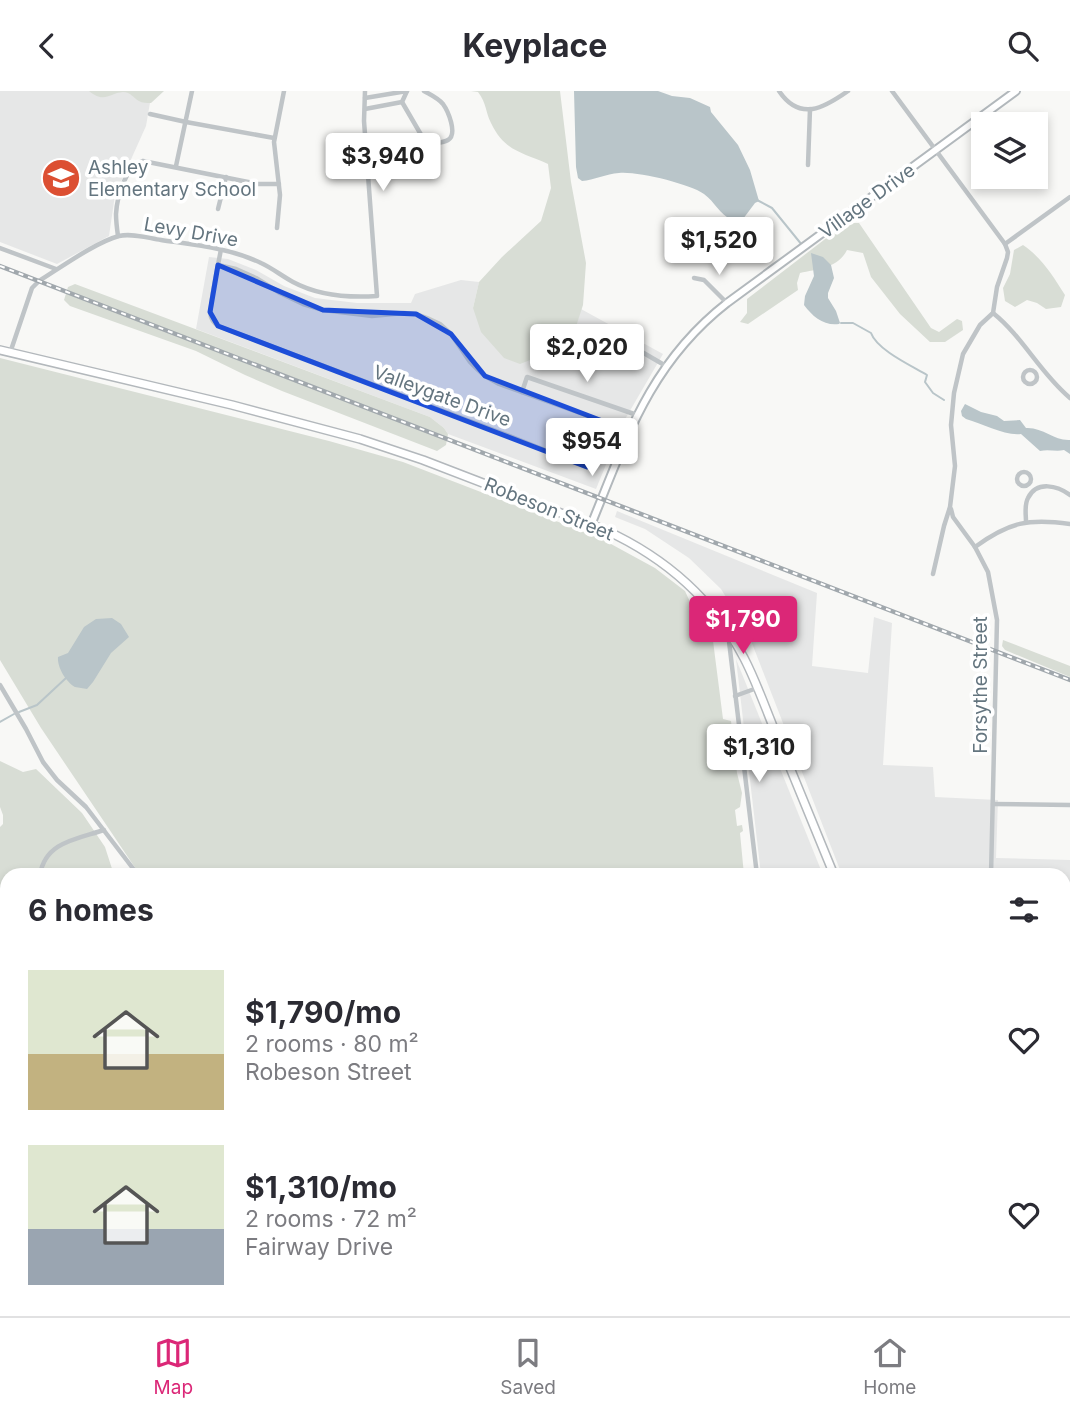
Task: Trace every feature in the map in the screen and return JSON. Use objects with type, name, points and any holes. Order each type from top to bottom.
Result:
[{"type":"main road","name":"Village Drive","points":[[591,525],[637,415],[666,366],[691,336],[727,303],[1017,91]]},
{"type":"main road","name":"Robeson Street","points":[[0,350],[232,405],[360,439],[423,460],[638,546],[671,569],[699,595],[728,631],[745,660],[831,868]]},
{"type":"street","points":[[176,166],[192,91]]},
{"type":"street","points":[[277,228],[280,195],[274,138],[284,91]]},
{"type":"street","points":[[365,91],[365,109],[402,102]]},
{"type":"street","points":[[365,98],[407,91]]},
{"type":"street","points":[[402,102],[407,91]]},
{"type":"street","points":[[402,102],[427,145],[447,141],[453,133],[445,107],[425,91]]},
{"type":"street","points":[[779,91],[793,105],[810,109],[825,106],[848,91]]},
{"type":"street","points":[[892,91],[1005,244],[1008,252],[997,287],[993,313],[980,325],[963,354],[954,393],[951,425],[955,466],[950,507],[933,574]]},
{"type":"street","name":"Levy Drive","points":[[10,353],[32,288],[39,281],[102,243],[127,235],[221,249],[242,255],[308,289],[339,296],[377,296],[365,109]]},
{"type":"street","points":[[808,165],[810,109]]},
{"type":"street","points":[[150,114],[274,138]]},
{"type":"street","points":[[118,237],[116,213],[121,189],[132,168],[138,163],[147,161],[258,184],[279,184]]},
{"type":"street","points":[[218,209],[226,177]]},
{"type":"street","points":[[1005,244],[1070,197]]},
{"type":"street","points":[[0,248],[57,270]]},
{"type":"street","name":"Valleygate Drive","points":[[218,265],[236,269],[303,304],[323,310],[372,316],[404,313],[428,318],[440,324],[451,334],[470,362],[485,376],[605,422],[606,428],[592,464],[587,467],[218,326],[213,322],[210,312],[218,265],[221,249]]},
{"type":"street","points":[[694,278],[704,281],[727,303]]},
{"type":"street","points":[[993,313],[1004,321],[1039,371],[1070,398]]},
{"type":"street","points":[[590,329],[599,327],[666,366]]},
{"type":"street","name":"Valleygate Drive","points":[[522,392],[527,377],[637,415]]},
{"type":"street","points":[[1028,485],[1034,492]]},
{"type":"street","points":[[1026,522],[1027,499],[1034,492],[1044,486],[1053,486],[1070,495]]},
{"type":"street","name":"Forsythe Street","points":[[950,507],[953,517],[975,547],[988,572],[997,620],[991,868]]},
{"type":"street","points":[[975,547],[1000,530],[1026,522],[1070,524]]},
{"type":"street","points":[[728,631],[756,868]]},
{"type":"street","points":[[0,685],[43,762],[57,780],[86,807],[133,868]]},
{"type":"street","points":[[735,696],[757,688]]},
{"type":"street","points":[[993,804],[1070,805]]},
{"type":"street","points":[[41,868],[43,860],[53,849],[104,830]]},
{"type":"highlighted area","points":[[218,265],[323,310],[416,314],[451,334],[485,376],[605,422],[606,428],[587,467],[218,326],[210,312]]},
{"type":"shaded area","name":"Ashley Elementary School","points":[[0,91],[152,91],[146,126],[115,195],[109,236],[57,264],[0,242]]},
{"type":"shaded area","points":[[89,91],[164,91],[151,103],[145,103],[126,92],[99,97]]},
{"type":"shaded area","points":[[471,91],[560,91],[571,182],[586,263],[583,305],[573,336],[556,350],[520,364],[504,358],[481,332],[473,308],[479,282],[541,221],[551,188],[548,164],[508,146],[496,133],[481,96],[478,92]]},
{"type":"shaded area","points":[[574,91],[658,91],[690,98],[710,107],[711,112],[738,145],[750,170],[759,201],[743,219],[732,220],[704,194],[663,179],[619,173],[582,181],[578,178],[576,167]]},
{"type":"shaded area","points":[[846,223],[859,223],[931,328],[939,332],[957,319],[962,321],[963,330],[945,342],[930,342],[900,314],[871,277],[863,253],[847,250],[833,264],[800,273],[798,290],[748,324],[740,322],[747,313],[747,299]]},
{"type":"shaded area","points":[[1023,245],[1041,262],[1065,295],[1061,307],[1046,309],[1027,300],[1015,307],[1005,301],[1003,288],[1010,274],[1014,250]]},
{"type":"shaded area","points":[[811,253],[823,257],[831,265],[834,278],[828,298],[836,311],[839,324],[828,324],[819,320],[804,305],[814,276]]},
{"type":"shaded area","points":[[209,257],[228,259],[315,298],[357,303],[411,303],[415,294],[461,280],[479,282],[473,308],[556,350],[573,336],[581,309],[663,354],[624,421],[596,489],[448,434],[430,417],[196,329]]},
{"type":"shaded area","points":[[75,284],[430,417],[448,434],[446,445],[437,451],[282,391],[196,351],[70,306],[64,300],[68,287]]},
{"type":"shaded area","points":[[0,358],[403,462],[600,538],[655,568],[685,591],[691,604],[689,609],[712,633],[723,719],[731,721],[742,793],[740,807],[735,810],[737,826],[742,825],[743,831],[740,833],[743,868],[135,868],[41,728],[0,660]]},
{"type":"shaded area","points":[[965,404],[1004,421],[1020,420],[1026,428],[1070,440],[1070,454],[1064,450],[1040,451],[1021,434],[1001,431],[966,419],[961,411]]},
{"type":"shaded area","points":[[617,511],[817,593],[812,666],[868,673],[874,617],[892,623],[883,765],[933,767],[935,797],[998,800],[996,858],[1070,860],[1070,868],[839,868],[748,633],[721,589],[689,558],[645,529],[615,517]]},
{"type":"shaded area","points":[[112,618],[121,624],[129,637],[111,653],[87,689],[75,687],[63,674],[58,657],[68,653],[84,627],[96,619]]},
{"type":"shaded area","points":[[1003,640],[1070,666],[1070,677],[1005,650],[1002,646]]},
{"type":"shaded area","points":[[736,659],[820,868],[760,868]]},
{"type":"shaded area","points":[[0,761],[23,772],[36,769],[82,813],[105,847],[112,868],[0,868],[0,827],[3,824],[3,815],[0,807]]},
{"type":"waterway","points":[[757,200],[772,208],[802,245]]},
{"type":"waterway","points":[[841,323],[853,323],[871,333],[887,351],[927,375],[925,382],[933,393],[944,400]]},
{"type":"waterway","points":[[19,712],[37,705],[66,678]]},
{"type":"waterway","points":[[0,722],[14,714]]},
{"type":"railway","points":[[0,266],[1070,680]]},
{"type":"place","name":"Ashley Elementary School","points":[[61,178]]}]
